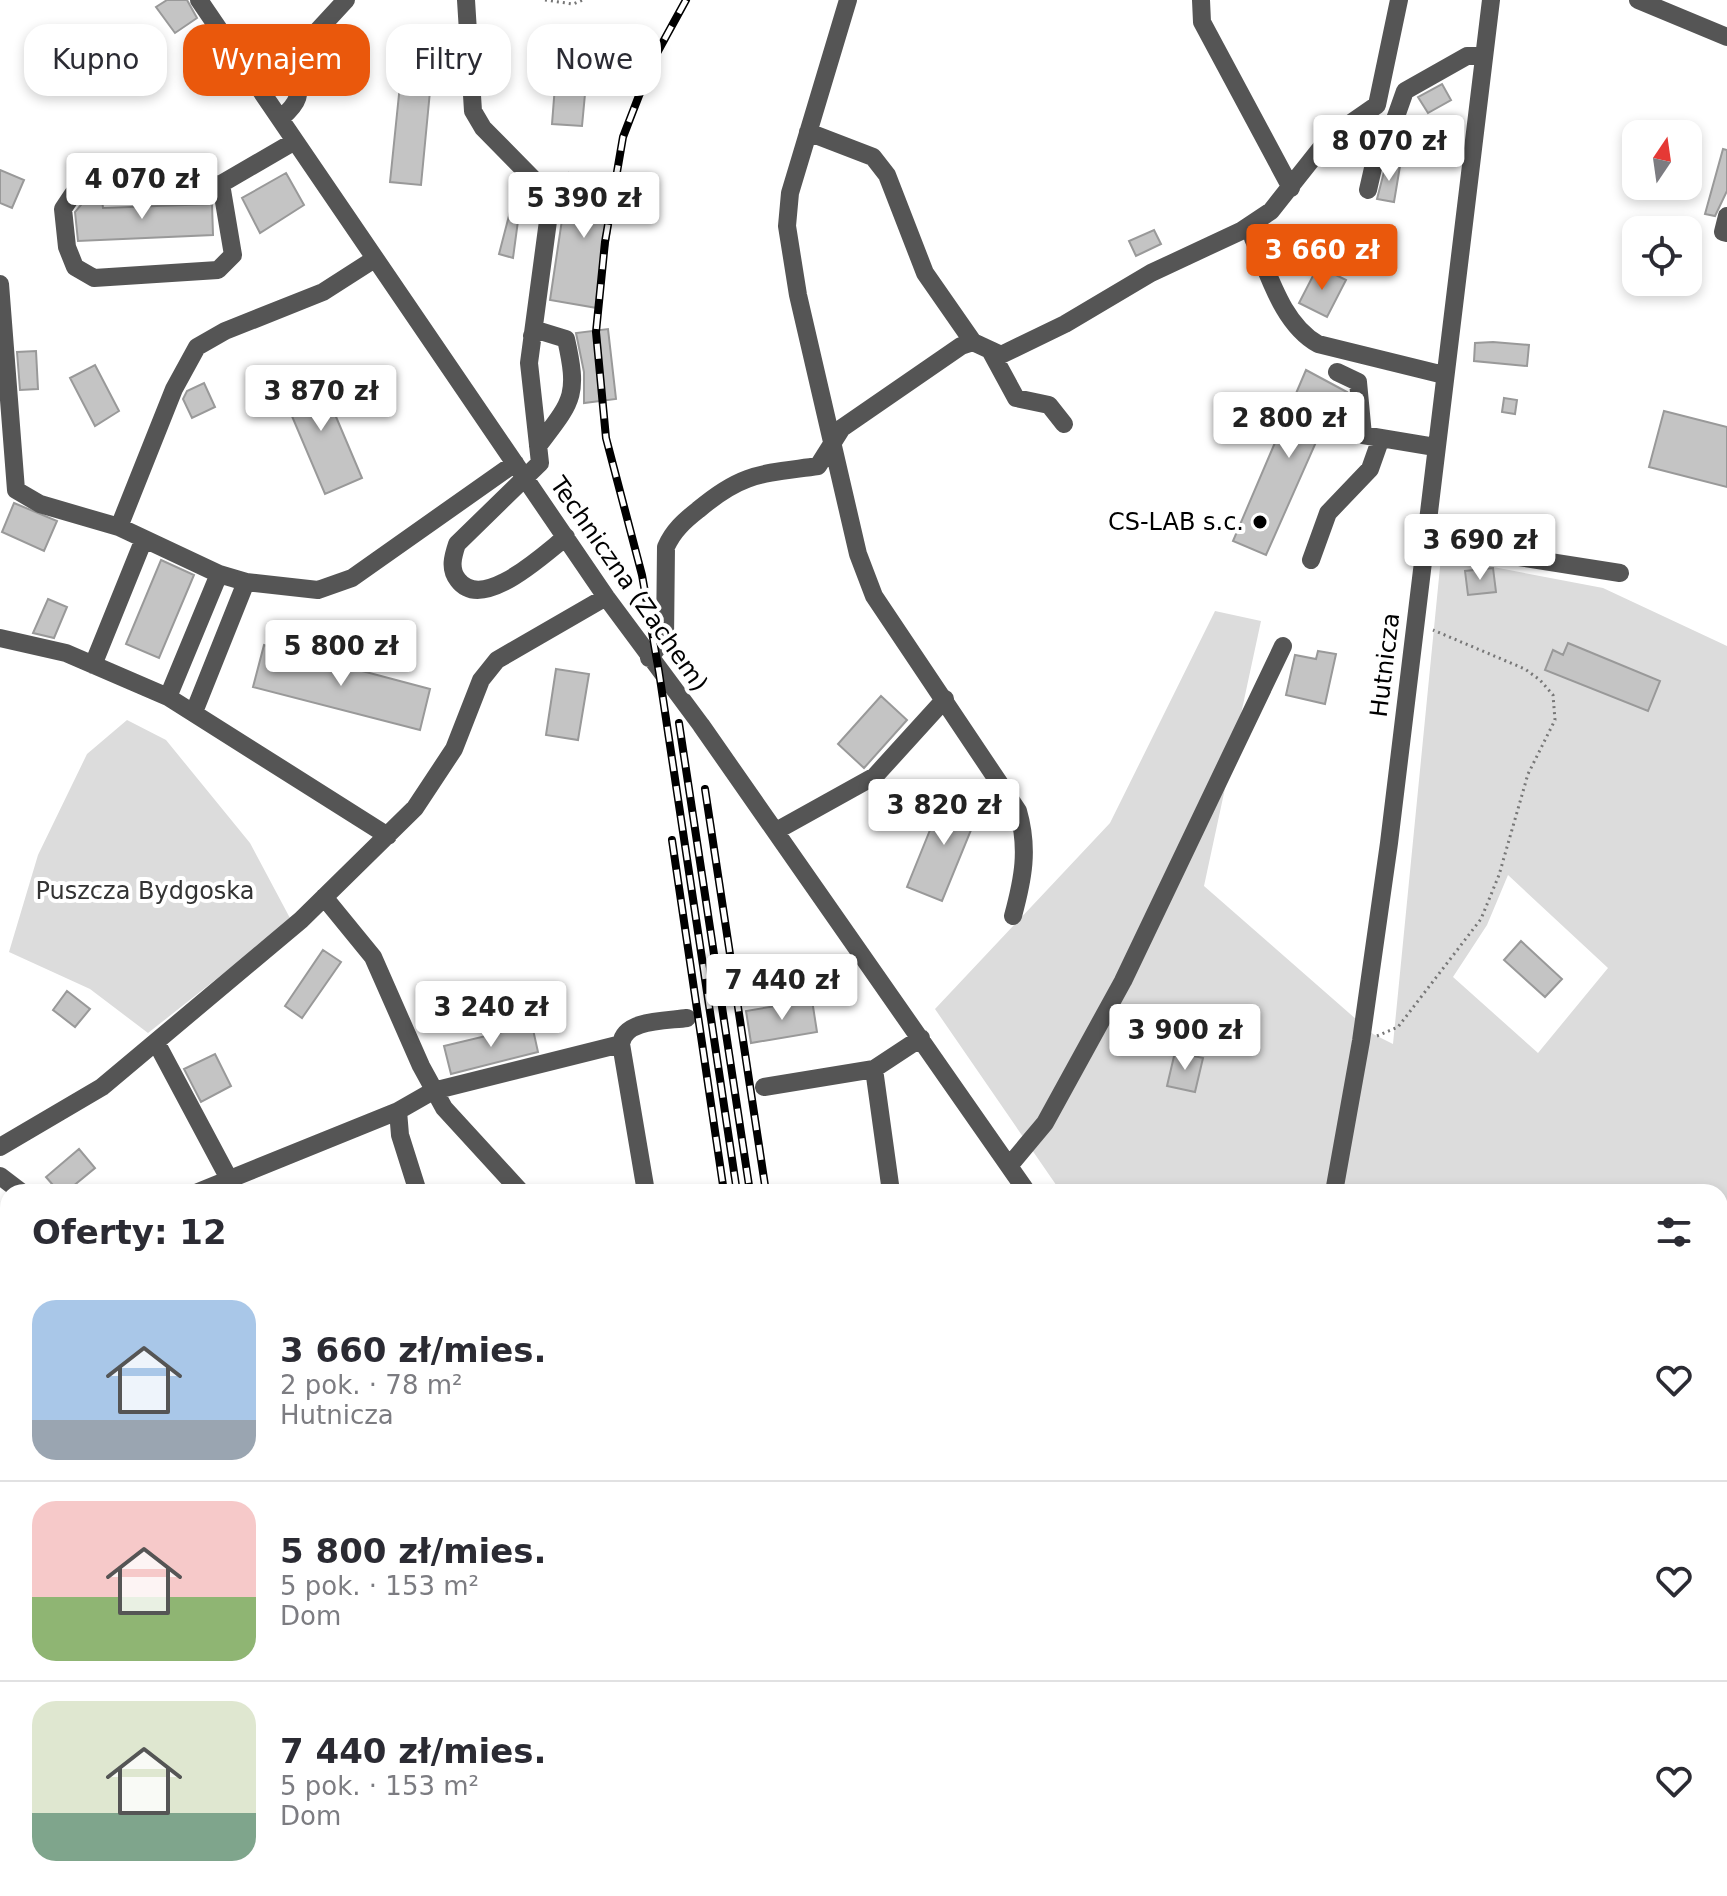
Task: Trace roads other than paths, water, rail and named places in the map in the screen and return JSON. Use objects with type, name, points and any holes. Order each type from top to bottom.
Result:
[{"type":"street","name":"Techniczna (Zachem)","points":[[199,0],[281,118],[373,260],[606,597],[776,831],[1021,1184]]},
{"type":"street","points":[[281,118],[296,105],[300,90],[296,54],[346,0]]},
{"type":"street","points":[[0,284],[16,490],[40,504],[119,527],[219,574],[246,582],[318,590],[352,578],[519,470],[540,463],[529,363],[550,206],[548,194],[483,128],[473,111],[466,0]]},
{"type":"street","points":[[848,0],[790,193],[787,226],[798,295],[858,554],[874,596],[907,650],[945,699],[975,752],[1018,811],[1025,835],[1025,869],[1013,916]]},
{"type":"street","points":[[1189,0],[1291,188]]},
{"type":"street","points":[[1201,0],[1202,22]]},
{"type":"street","points":[[808,132],[873,157],[887,175],[925,273],[973,342],[1001,355],[1065,324],[1151,273],[1241,231],[1271,211],[1328,139],[1377,105],[1399,0]]},
{"type":"street","name":"Hutnicza","points":[[1335,1184],[1362,1035],[1491,0]]},
{"type":"street","points":[[1638,0],[1727,37]]},
{"type":"street","points":[[1368,190],[1376,155],[1388,139],[1405,91],[1467,56],[1482,56]]},
{"type":"street","points":[[221,184],[233,255],[218,270],[94,278],[75,267],[67,247],[63,209],[73,194],[83,187],[221,184],[295,141]]},
{"type":"street","points":[[1727,216],[1723,232],[1727,233]]},
{"type":"street","points":[[1253,238],[1289,318],[1305,337],[1318,344],[1444,375]]},
{"type":"street","points":[[119,527],[174,389],[197,347],[225,331],[323,292],[373,260]]},
{"type":"street","points":[[532,336],[540,331],[566,339],[573,370],[570,405],[538,446]]},
{"type":"street","points":[[649,658],[665,639],[665,562],[671,535],[718,493],[739,479],[818,466],[842,428],[961,346],[973,342]]},
{"type":"street","points":[[991,352],[1016,398],[1049,405],[1064,424]]},
{"type":"street","points":[[1337,372],[1358,382],[1363,435],[1435,447]]},
{"type":"street","points":[[1311,560],[1328,513],[1370,469],[1381,438]]},
{"type":"street","points":[[519,470],[457,544],[452,561],[457,580],[477,590],[500,586],[566,537]]},
{"type":"street","points":[[93,665],[144,539]]},
{"type":"street","points":[[1424,542],[1620,573]]},
{"type":"street","points":[[168,697],[219,574]]},
{"type":"street","points":[[194,712],[246,582]]},
{"type":"street","points":[[0,1147],[102,1087],[324,897],[415,808],[454,749],[481,680],[497,660],[606,597]]},
{"type":"street","points":[[0,638],[66,653],[168,697],[388,836]]},
{"type":"street","points":[[1009,1166],[1045,1123],[1123,981],[1283,646]]},
{"type":"street","points":[[776,831],[875,776],[945,699]]},
{"type":"street","points":[[324,897],[373,957],[433,1091],[444,1108],[514,1184]]},
{"type":"street","points":[[645,1184],[622,1035],[630,1027],[687,1018]]},
{"type":"street","points":[[764,1087],[874,1069],[921,1038]]},
{"type":"street","points":[[156,1042],[232,1184]]},
{"type":"street","points":[[235,1184],[398,1111],[433,1091],[621,1044]]},
{"type":"street","points":[[874,1069],[890,1184]]},
{"type":"street","points":[[398,1111],[400,1135],[415,1184]]},
{"type":"railway","points":[[686,0],[652,62],[623,137],[605,242],[596,332],[606,438],[642,575],[659,672],[736,1184]]},
{"type":"railway","points":[[679,723],[749,1184]]},
{"type":"railway","points":[[705,789],[765,1184]]},
{"type":"railway","points":[[672,840],[723,1184]]},
{"type":"place","name":"CS-LAB s.c.","points":[[1260,522]]},
{"type":"park label","name":"Puszcza Bydgoska","points":[[145,891]]}]
